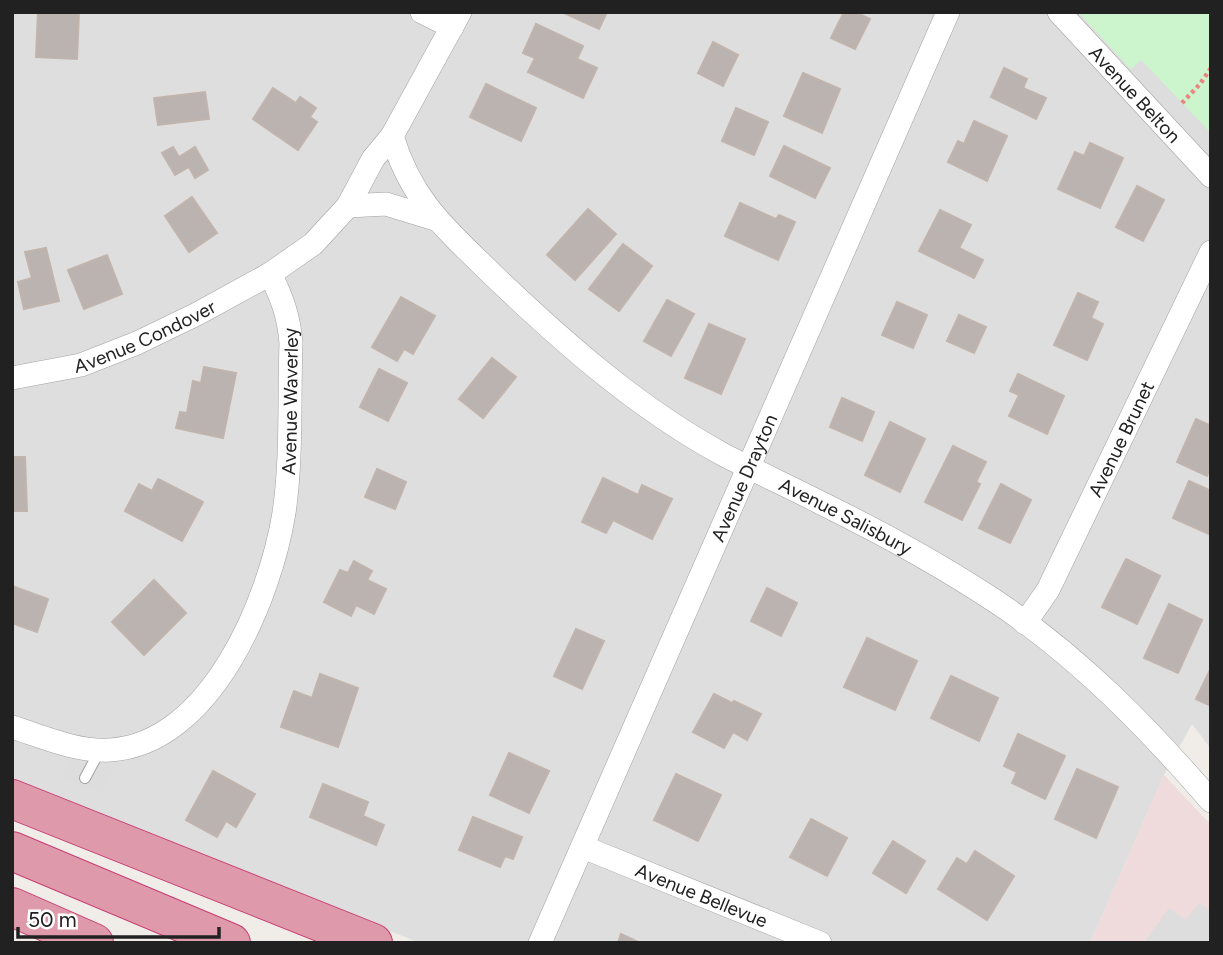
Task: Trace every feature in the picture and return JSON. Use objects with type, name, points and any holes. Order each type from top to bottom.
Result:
[{"type":"highway","points":[[12,799],[373,943]]},
{"type":"highway","points":[[12,851],[231,943]]},
{"type":"highway","points":[[12,907],[94,943]]},
{"type":"street","points":[[271,274],[313,244],[348,206],[373,159],[392,136],[456,19],[422,12]]},
{"type":"street","name":"Avenue Drayton","points":[[540,943],[948,12]]},
{"type":"street","name":"Avenue Belton","points":[[1059,12],[1211,176]]},
{"type":"street","name":"Avenue Salisbury","points":[[392,136],[411,184],[435,219],[528,309],[603,372],[673,424],[724,455],[899,544],[972,587],[1025,623],[1103,685],[1151,732],[1211,801]]},
{"type":"street","name":"Avenue Salisbury","points":[[348,206],[386,204],[435,219]]},
{"type":"street","name":"Avenue Brunet","points":[[1025,623],[1048,590],[1211,252]]},
{"type":"street","name":"Avenue Condover","points":[[12,378],[54,372],[104,357],[197,314],[271,274]]},
{"type":"street","name":"Avenue Waverley","points":[[89,749],[124,749],[142,745],[183,720],[220,675],[242,637],[262,592],[279,537],[284,510],[291,343],[287,313],[271,274]]},
{"type":"street","points":[[12,727],[89,749]]},
{"type":"street","name":"Avenue Bellevue","points":[[583,847],[820,943]]},
{"type":"lane","points":[[85,778],[89,749]]},
{"type":"path","points":[[1182,103],[1200,85],[1211,68]]},
{"type":"shaded area","points":[[12,12],[1211,12],[1211,749],[1192,724],[1164,775],[1090,943],[420,943],[12,781]]},
{"type":"shaded area","points":[[1141,60],[1211,133],[1211,177],[1121,78]]},
{"type":"shaded area","points":[[78,747],[124,749],[102,794],[63,778]]},
{"type":"shaded area","points":[[1164,775],[1211,825],[1211,943],[1090,943]]},
{"type":"shaded area","points":[[1199,903],[1211,911],[1211,943],[1144,943],[1169,908],[1186,920]]},
{"type":"green space","points":[[1078,12],[1211,12],[1211,156]]},
{"type":"building","points":[[38,12],[79,12],[77,59],[36,57]]},
{"type":"building","points":[[562,12],[607,12],[599,29]]},
{"type":"building","points":[[844,12],[855,12],[870,19],[855,49],[831,38]]},
{"type":"building","points":[[536,24],[583,46],[577,59],[597,68],[583,98],[528,72],[535,58],[523,53]]},
{"type":"building","points":[[713,42],[738,55],[723,86],[698,73]]},
{"type":"building","points":[[1004,68],[1027,79],[1023,88],[1046,98],[1036,119],[991,97]]},
{"type":"building","points":[[803,73],[840,89],[822,133],[784,116]]},
{"type":"building","points":[[486,84],[536,108],[521,141],[470,117]]},
{"type":"building","points":[[273,88],[296,103],[300,97],[316,108],[310,117],[317,122],[298,150],[253,119]]},
{"type":"building","points":[[205,92],[209,119],[158,125],[154,98]]},
{"type":"building","points":[[736,108],[768,122],[754,155],[722,141]]},
{"type":"building","points":[[974,121],[1007,136],[987,181],[948,162],[958,141],[964,144]]},
{"type":"building","points":[[1090,143],[1123,158],[1100,208],[1058,189],[1075,152],[1084,156]]},
{"type":"building","points":[[784,146],[830,168],[815,198],[770,176]]},
{"type":"building","points":[[173,147],[179,157],[195,147],[208,170],[195,178],[189,167],[175,175],[162,153]]},
{"type":"building","points":[[1137,186],[1164,200],[1143,241],[1116,227]]},
{"type":"building","points":[[192,197],[217,233],[189,252],[165,216]]},
{"type":"building","points":[[740,203],[776,219],[779,215],[795,222],[778,260],[725,236]]},
{"type":"building","points":[[588,209],[616,234],[575,280],[547,255]]},
{"type":"building","points":[[940,210],[971,225],[959,248],[983,260],[974,278],[919,251]]},
{"type":"building","points":[[623,244],[652,266],[619,311],[589,289]]},
{"type":"building","points":[[46,248],[59,301],[24,309],[18,282],[32,278],[25,252]]},
{"type":"building","points":[[107,255],[122,294],[84,309],[68,270]]},
{"type":"building","points":[[1078,293],[1098,302],[1091,318],[1103,324],[1087,360],[1054,345]]},
{"type":"building","points":[[401,297],[435,316],[413,354],[404,349],[397,361],[372,347]]},
{"type":"building","points":[[667,300],[694,314],[671,356],[644,341]]},
{"type":"building","points":[[897,302],[927,315],[913,348],[882,335]]},
{"type":"building","points":[[959,315],[986,327],[974,353],[947,341]]},
{"type":"building","points":[[709,324],[745,339],[721,394],[685,378]]},
{"type":"building","points":[[492,358],[516,377],[483,418],[459,399]]},
{"type":"building","points":[[204,367],[236,373],[223,438],[176,428],[180,412],[187,413],[193,381],[201,383]]},
{"type":"building","points":[[379,369],[407,383],[388,421],[360,407]]},
{"type":"building","points":[[1018,374],[1064,396],[1047,434],[1009,416],[1019,395],[1010,391]]},
{"type":"building","points":[[842,398],[874,412],[862,441],[830,427]]},
{"type":"building","points":[[1196,419],[1211,426],[1211,467],[1207,476],[1177,462]]},
{"type":"building","points":[[890,422],[925,439],[900,492],[865,475]]},
{"type":"building","points":[[953,446],[986,462],[976,482],[980,484],[962,520],[925,502]]},
{"type":"building","points":[[12,457],[25,457],[27,511],[12,511]]},
{"type":"building","points":[[377,469],[406,482],[395,509],[365,497]]},
{"type":"building","points":[[603,478],[638,495],[642,485],[672,499],[652,539],[613,520],[606,533],[582,522]]},
{"type":"building","points":[[158,479],[203,502],[182,541],[125,511],[139,484],[152,491]]},
{"type":"building","points":[[1189,481],[1211,491],[1211,535],[1173,518]]},
{"type":"building","points":[[1001,484],[1031,500],[1010,543],[979,528]]},
{"type":"building","points":[[1126,559],[1160,576],[1137,624],[1102,607]]},
{"type":"building","points":[[354,561],[372,571],[367,580],[386,589],[374,614],[356,605],[351,616],[324,602],[340,570],[348,573]]},
{"type":"building","points":[[154,580],[186,613],[144,655],[112,622]]},
{"type":"building","points":[[12,586],[48,599],[37,632],[12,623]]},
{"type":"building","points":[[767,588],[797,603],[781,636],[751,621]]},
{"type":"building","points":[[1169,604],[1202,620],[1178,673],[1144,658]]},
{"type":"building","points":[[576,629],[604,641],[582,689],[554,676]]},
{"type":"building","points":[[867,638],[917,661],[895,710],[844,687]]},
{"type":"building","points":[[1211,668],[1211,706],[1196,699]]},
{"type":"building","points":[[320,674],[358,688],[338,747],[281,727],[294,691],[312,698]]},
{"type":"building","points":[[951,676],[998,698],[979,741],[931,718]]},
{"type":"building","points":[[714,694],[761,714],[747,740],[733,732],[724,748],[693,732]]},
{"type":"building","points":[[1018,734],[1065,756],[1045,799],[1012,783],[1017,772],[1004,766]]},
{"type":"building","points":[[509,753],[549,771],[529,813],[490,795]]},
{"type":"building","points":[[1077,769],[1118,787],[1096,838],[1055,819]]},
{"type":"building","points":[[213,771],[255,794],[236,827],[226,821],[217,837],[186,820]]},
{"type":"building","points":[[676,774],[721,795],[698,841],[654,820]]},
{"type":"building","points":[[323,784],[368,802],[363,816],[384,825],[376,845],[310,817]]},
{"type":"building","points":[[473,817],[522,837],[513,859],[505,856],[500,867],[459,850]]},
{"type":"building","points":[[811,819],[847,838],[827,876],[790,857]]},
{"type":"building","points":[[893,841],[925,861],[906,893],[873,873]]},
{"type":"building","points":[[975,851],[1014,876],[987,920],[938,889],[957,858],[967,864]]},
{"type":"building","points":[[621,934],[640,943],[618,943]]}]
